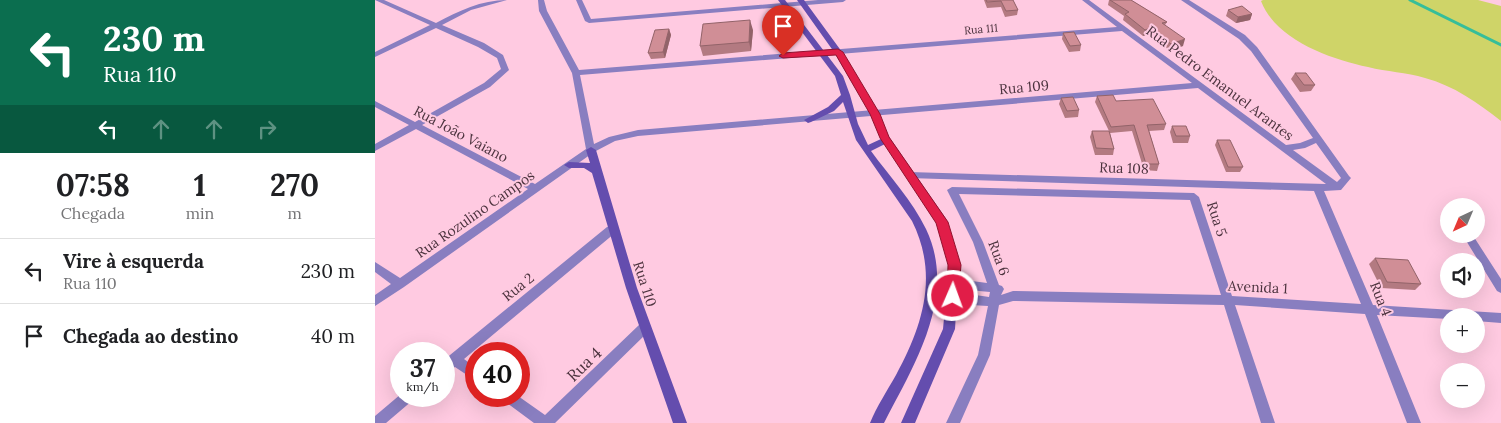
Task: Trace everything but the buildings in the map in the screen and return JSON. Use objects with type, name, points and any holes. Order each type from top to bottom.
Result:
[{"type":"street","points":[[375,148],[416,127],[487,85],[505,70],[500,57],[481,45],[377,0]]},
{"type":"street","points":[[469,9],[473,3],[472,0]]},
{"type":"street","points":[[375,55],[469,9],[504,0]]},
{"type":"street","name":"Rua 110","points":[[541,0],[543,11],[576,74],[591,150],[611,230],[643,329],[680,423]]},
{"type":"street","points":[[579,0],[589,21],[801,1],[843,0]]},
{"type":"street","name":"Rua Pedro Emanuel Arantes","points":[[1085,0],[1338,188]]},
{"type":"street","points":[[1184,0],[1242,37],[1254,50],[1346,178],[1338,188]]},
{"type":"street","points":[[801,1],[838,52],[875,114],[887,140],[942,222],[954,265],[949,329],[908,423]]},
{"type":"street","points":[[783,3],[839,76],[846,95],[850,116],[867,149],[922,231],[930,257],[931,299],[926,325],[877,423]]},
{"type":"street","name":"Rua 111","points":[[838,52],[1125,29]]},
{"type":"street","points":[[576,74],[838,52]]},
{"type":"street","name":"Rua 109","points":[[850,116],[1201,85]]},
{"type":"street","points":[[808,120],[831,109],[846,95]]},
{"type":"street","name":"Rua João Vaiano","points":[[375,104],[535,188]]},
{"type":"street","points":[[591,150],[612,139],[638,133],[850,116]]},
{"type":"street","points":[[1285,148],[1302,146],[1318,139]]},
{"type":"street","points":[[867,149],[887,140]]},
{"type":"street","name":"Rua Rozulino Campos","points":[[375,301],[591,150]]},
{"type":"street","points":[[569,165],[586,165],[596,172]]},
{"type":"street","name":"Rua 108","points":[[909,175],[1338,188]]},
{"type":"street","name":"Rua 4","points":[[1318,188],[1414,423]]},
{"type":"street","name":"Rua 6","points":[[952,190],[978,242],[994,288],[995,302],[984,355],[953,423]]},
{"type":"street","name":"Rua 5","points":[[952,190],[1194,197],[1268,423]]},
{"type":"street","name":"Rua 2","points":[[455,358],[611,230]]},
{"type":"street","points":[[1473,243],[1501,288]]},
{"type":"street","points":[[375,266],[400,284]]},
{"type":"street","name":"Avenida 1","points":[[953,277],[970,285],[994,288],[1013,296]]},
{"type":"street","name":"Avenida 1","points":[[995,302],[1013,296],[1227,300],[1501,318]]},
{"type":"street","points":[[951,310],[970,300],[995,302]]},
{"type":"street","name":"Rua 4","points":[[545,423],[643,329]]},
{"type":"street","points":[[376,423],[396,407]]},
{"type":"street","points":[[522,407],[545,423]]},
{"type":"green space","points":[[1478,0],[1501,6],[1501,121],[1465,95],[1436,81],[1411,74],[1375,69],[1337,59],[1306,46],[1279,27],[1268,15],[1261,1]]},
{"type":"waterway","points":[[1410,0],[1501,45]]},
{"type":"route","points":[[783,56],[838,52],[875,114],[885,138],[942,222],[954,265],[953,296]]}]
